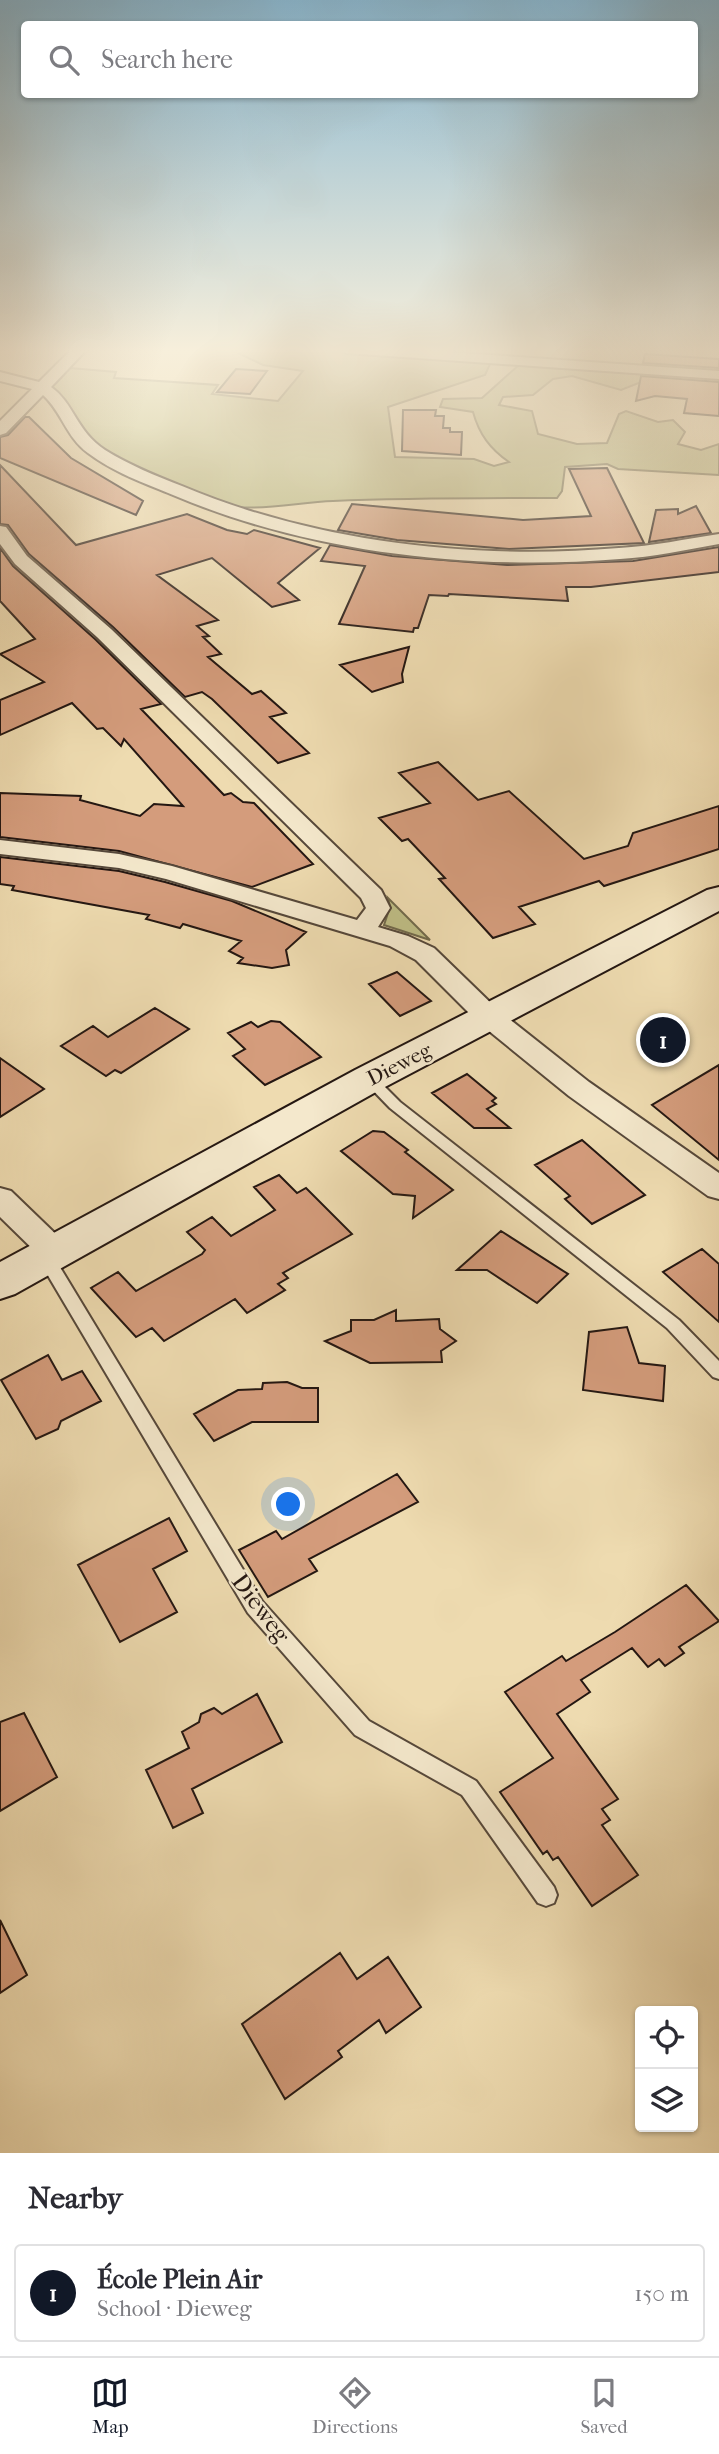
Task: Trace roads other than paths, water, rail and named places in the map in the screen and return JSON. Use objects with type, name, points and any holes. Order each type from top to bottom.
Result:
[{"type":"street","points":[[94,449],[167,487],[238,514],[326,536],[401,548],[561,556],[621,554],[719,539]]},
{"type":"street","points":[[1,534],[21,560],[104,633],[372,894],[378,908],[363,929]]},
{"type":"street","points":[[0,847],[119,861],[172,873],[363,929],[425,954],[488,1016],[579,1089],[719,1188]]},
{"type":"street","name":"Dieweg","points":[[0,1282],[369,1079],[719,897]]},
{"type":"street","points":[[0,1199],[51,1255]]},
{"type":"lane","points":[[369,1079],[395,1105],[673,1324],[719,1372]]},
{"type":"lane","name":"Dieweg","points":[[51,1255],[255,1607],[362,1727],[469,1788],[546,1895]]},
{"type":"place","name":"École Plein Air","points":[[663,1040]]}]
